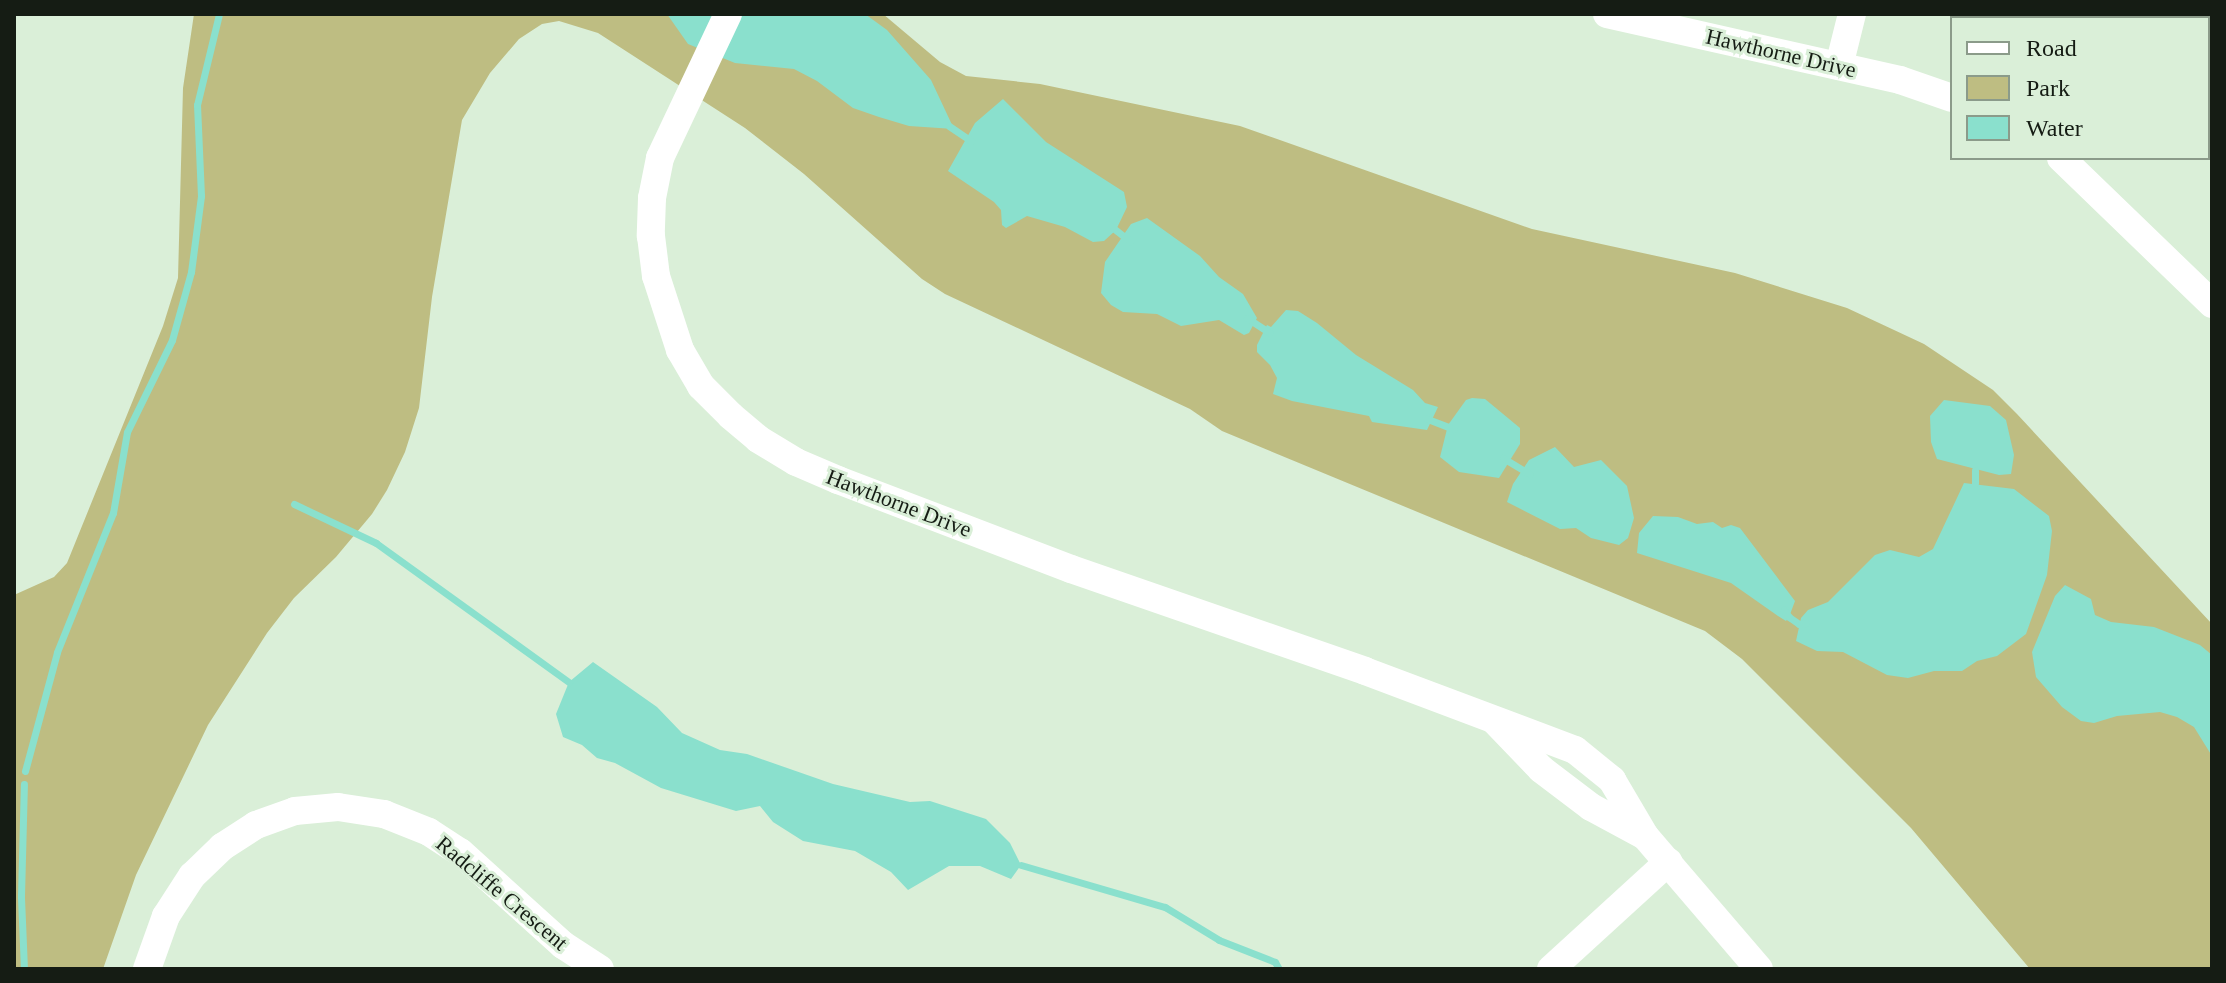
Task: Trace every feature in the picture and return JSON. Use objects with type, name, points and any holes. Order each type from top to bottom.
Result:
[{"type":"street","name":"Hawthorne Drive","points":[[728,14],[700,67],[660,158],[652,198],[656,276],[680,350],[701,386],[758,439],[796,462],[1071,569],[1575,750],[1612,780],[1645,836],[1759,969]]},
{"type":"street","name":"Hawthorne Drive","points":[[1607,14],[1900,80],[1950,97]]},
{"type":"street","points":[[1839,66],[1852,14]]},
{"type":"street","points":[[2063,160],[2212,304]]},
{"type":"street","name":"Hawthorne Drive","points":[[1493,719],[1541,769],[1591,807],[1645,836]]},
{"type":"street","points":[[1541,769],[1558,742]]},
{"type":"street","points":[[1591,807],[1612,780]]},
{"type":"street","name":"Radcliffe Crescent","points":[[147,969],[166,916],[192,876],[222,847],[256,825],[295,811],[338,807],[384,814],[429,832],[460,852],[563,945],[600,969]]},
{"type":"street","points":[[1551,969],[1668,862]]},
{"type":"green space","points":[[194,14],[883,14],[940,62],[966,76],[1040,84],[1240,126],[1532,229],[1735,273],[1847,308],[1924,344],[1993,390],[2212,624],[2212,969],[2030,969],[1911,828],[1742,659],[1705,631],[1222,431],[1190,409],[945,294],[922,279],[804,174],[745,128],[598,33],[559,21],[542,24],[519,39],[490,73],[462,120],[432,297],[419,408],[405,452],[387,490],[372,514],[336,557],[294,598],[267,633],[208,725],[136,875],[103,969],[14,969],[14,595],[54,577],[67,563],[163,326],[178,278],[183,88]]},
{"type":"water","points":[[667,14],[865,14],[887,30],[931,80],[954,129],[909,126],[853,108],[817,81],[794,69],[735,63],[688,44]]},
{"type":"water","points":[[1003,99],[1046,142],[1124,192],[1127,207],[1116,230],[1104,241],[1093,242],[1065,227],[1027,216],[1006,228],[1002,225],[1001,210],[994,202],[948,171],[975,123]]},
{"type":"water","points":[[1147,218],[1200,256],[1219,277],[1243,294],[1257,318],[1249,333],[1244,335],[1219,320],[1181,326],[1157,314],[1123,312],[1111,305],[1101,293],[1105,262],[1131,224]]},
{"type":"water","points":[[1286,310],[1298,311],[1317,323],[1356,355],[1413,390],[1425,403],[1438,407],[1427,430],[1372,422],[1369,416],[1292,401],[1273,394],[1277,378],[1257,352],[1257,345],[1267,325],[1271,327]]},
{"type":"water","points":[[1485,399],[1520,428],[1520,444],[1499,478],[1459,472],[1440,457],[1448,425],[1466,400]]},
{"type":"water","points":[[1944,400],[1990,406],[2006,420],[2014,455],[2011,474],[1999,475],[1937,459],[1931,442],[1930,416]]},
{"type":"water","points":[[1555,447],[1574,467],[1601,460],[1627,486],[1634,518],[1628,538],[1619,545],[1591,538],[1576,528],[1560,529],[1507,502],[1513,484],[1529,460]]},
{"type":"water","points":[[1964,483],[2014,489],[2049,516],[2052,531],[2047,575],[2026,634],[1997,656],[1977,661],[1962,671],[1934,671],[1908,678],[1887,675],[1843,652],[1817,651],[1796,641],[1801,618],[1808,610],[1828,602],[1875,555],[1890,550],[1919,557],[1933,549]]},
{"type":"water","points":[[1653,516],[1678,517],[1697,524],[1713,522],[1722,528],[1731,525],[1740,528],[1795,601],[1786,621],[1731,583],[1637,553],[1639,533]]},
{"type":"water","points":[[2065,585],[2091,599],[2095,615],[2111,622],[2154,627],[2200,645],[2212,655],[2212,756],[2194,727],[2160,712],[2117,716],[2094,723],[2081,721],[2062,707],[2036,677],[2032,652],[2055,596]]},
{"type":"water","points":[[593,662],[657,707],[682,733],[720,750],[747,754],[833,784],[910,802],[930,801],[986,819],[1010,843],[1021,865],[1011,879],[980,866],[949,866],[908,890],[891,872],[855,851],[803,841],[773,822],[760,806],[736,811],[661,788],[615,763],[597,758],[582,745],[563,737],[556,714],[569,682]]},
{"type":"waterway","points":[[25,771],[57,652],[113,513],[127,432],[172,340],[191,272],[201,196],[197,105],[219,14]]},
{"type":"waterway","points":[[949,126],[971,141]]},
{"type":"waterway","points":[[1108,224],[1130,241]]},
{"type":"waterway","points":[[1247,318],[1270,333]]},
{"type":"waterway","points":[[1425,418],[1454,429]]},
{"type":"waterway","points":[[1503,458],[1530,474]]},
{"type":"waterway","points":[[1975,470],[1975,483]]},
{"type":"waterway","points":[[294,504],[376,543],[569,682]]},
{"type":"waterway","points":[[1784,610],[1799,624],[1806,623]]},
{"type":"waterway","points":[[24,784],[21,896],[24,969]]},
{"type":"waterway","points":[[1021,865],[1165,907],[1219,940],[1275,962],[1279,969]]}]
